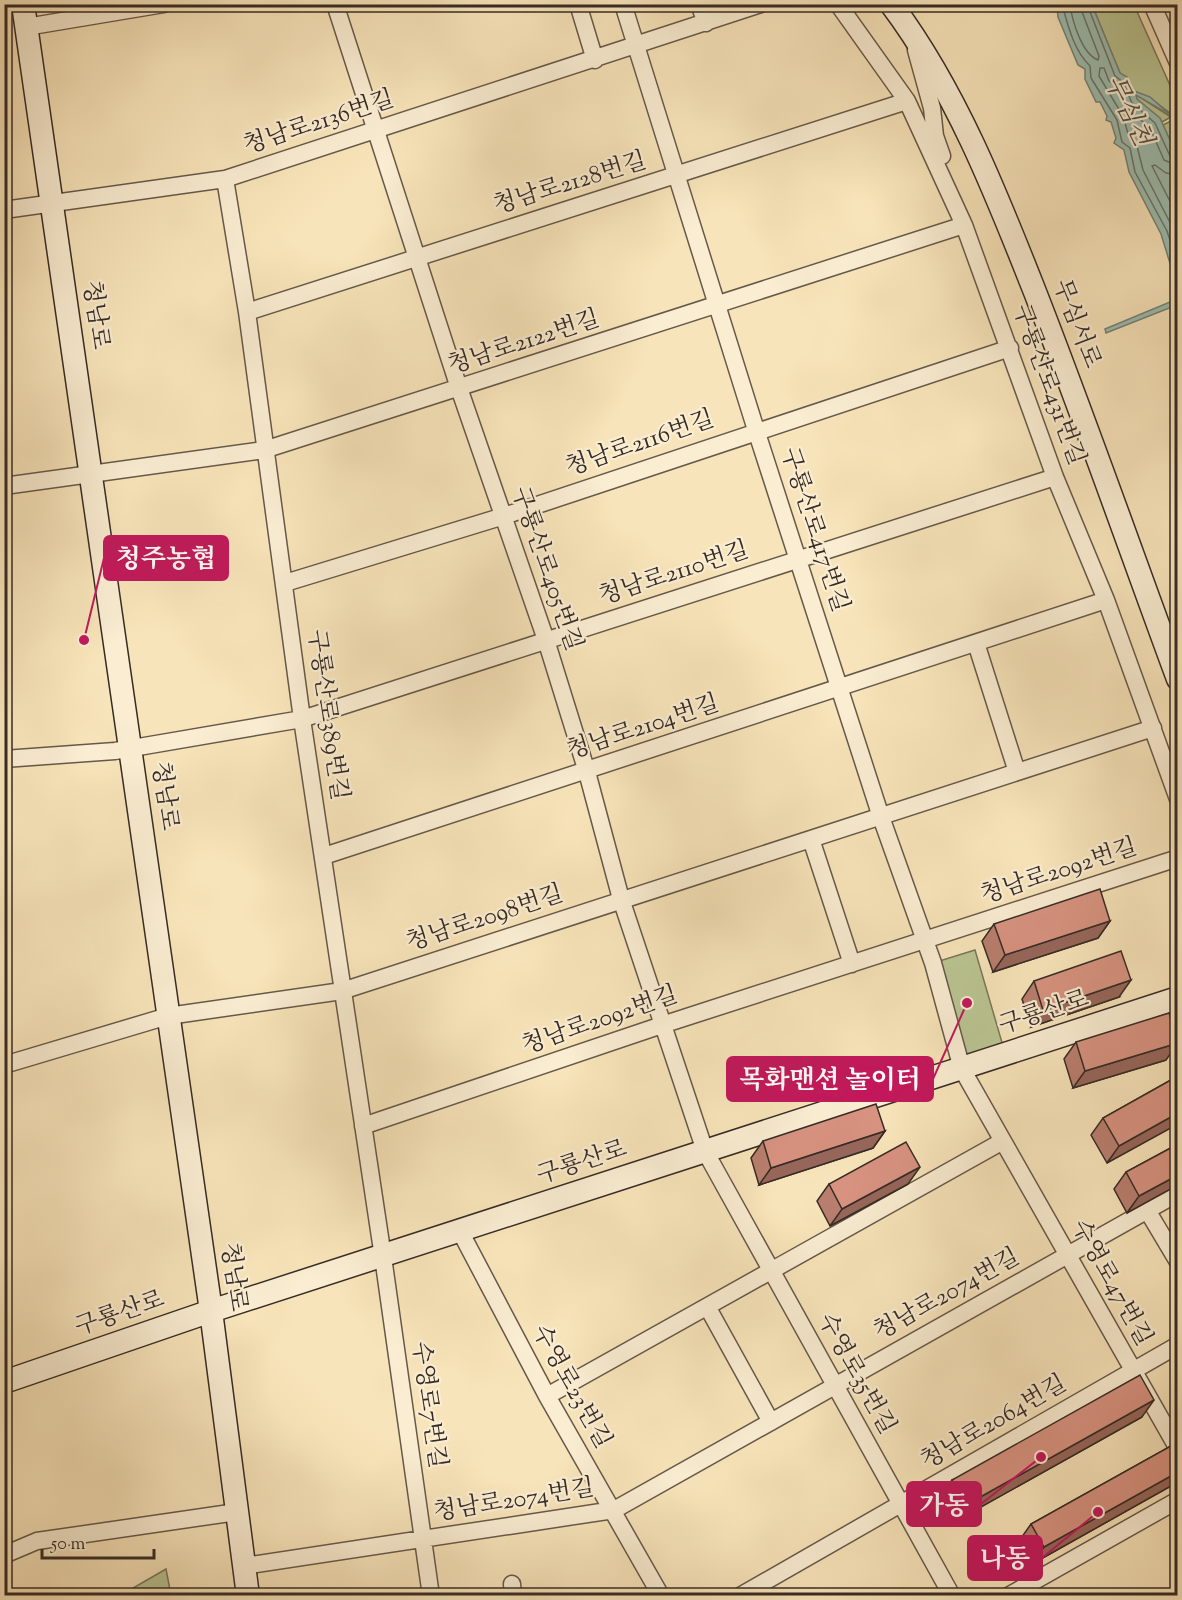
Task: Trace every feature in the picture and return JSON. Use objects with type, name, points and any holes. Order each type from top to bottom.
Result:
[{"type":"street","name":"청남로","points":[[23,4],[211,1311],[248,1596]]},
{"type":"street","points":[[26,27],[164,4]]},
{"type":"street","name":"구룡산로405번길","points":[[334,4],[418,256],[459,388],[546,640],[587,772],[621,899],[705,1151]]},
{"type":"street","points":[[578,4],[595,60]]},
{"type":"street","name":"구룡산로417번길","points":[[623,4],[638,46],[716,305],[881,816],[924,941],[962,1069]]},
{"type":"street","points":[[699,4],[706,23]]},
{"type":"street","name":"청남로2136번길","points":[[4,210],[225,179],[761,4]]},
{"type":"street","name":"구룡산로431번길","points":[[838,4],[907,101],[964,225],[1055,477],[1106,600],[1178,799]]},
{"type":"street","name":"무심서로","points":[[891,4],[910,29],[946,92],[1005,217],[1057,350],[1178,678]]},
{"type":"street","points":[[1152,4],[1178,63]]},
{"type":"street","points":[[910,29],[932,108],[935,136],[955,190],[954,202]]},
{"type":"street","name":"청남로2128번길","points":[[248,312],[907,101]]},
{"type":"street","name":"구룡산로389번길","points":[[225,179],[248,312],[264,450],[285,583],[302,719],[383,1257]]},
{"type":"street","name":"청남로2122번길","points":[[4,486],[264,450],[964,225]]},
{"type":"street","name":"청남로2116번길","points":[[285,583],[504,516],[756,430],[1010,348]]},
{"type":"street","name":"청남로2110번길","points":[[4,759],[115,751],[302,719],[1055,477]]},
{"type":"street","name":"청남로2104번길","points":[[324,856],[587,772],[1106,600]]},
{"type":"street","points":[[976,643],[1017,772]]},
{"type":"street","name":"청남로2098번길","points":[[4,1065],[168,1016],[342,991],[1153,729]]},
{"type":"street","points":[[811,838],[852,964]]},
{"type":"street","name":"청남로2092번길","points":[[363,1126],[662,1025],[1178,858]]},
{"type":"street","name":"구룡산로","points":[[4,1382],[211,1311],[1178,998]]},
{"type":"street","name":"수영로47번길","points":[[962,1069],[1178,1449]]},
{"type":"street","points":[[547,1396],[1003,1141]]},
{"type":"street","name":"수영로35번길","points":[[705,1151],[952,1596]]},
{"type":"street","name":"청남로2074번길","points":[[244,1566],[614,1510],[1178,1193]]},
{"type":"street","points":[[1147,1210],[1178,1262]]},
{"type":"street","name":"수영로23번길","points":[[460,1231],[547,1396],[661,1596]]},
{"type":"street","name":"수영로7번길","points":[[383,1257],[431,1596]]},
{"type":"street","points":[[708,1308],[771,1422]]},
{"type":"street","name":"청남로2064번길","points":[[740,1596],[1178,1345]]},
{"type":"street","points":[[1008,1596],[1178,1500]]},
{"type":"street","points":[[4,1555],[37,1541],[237,1512]]},
{"type":"green space","points":[[1092,5],[1134,5],[1177,101],[1177,114],[1174,116],[1150,98],[1134,91],[1120,73]]},
{"type":"green space","points":[[1135,94],[1171,117],[1162,122],[1137,99]]},
{"type":"green space","points":[[1173,120],[1178,126],[1177,156],[1163,125]]},
{"type":"green space","points":[[975,950],[1003,1046],[960,1059],[933,963]]},
{"type":"green space","points":[[166,1569],[171,1595],[121,1595]]},
{"type":"water","name":"무심천","points":[[1051,5],[1092,5],[1120,73],[1127,77],[1134,91],[1150,97],[1177,121],[1177,126],[1169,114],[1136,95],[1137,99],[1160,118],[1177,156],[1177,286],[1161,234],[1129,172],[1124,150],[1114,143],[1116,138],[1111,122],[1106,120],[1107,116],[1100,102],[1096,102],[1085,79],[1085,69],[1078,65],[1058,17],[1057,7]]},
{"type":"water","points":[[1177,299],[1177,305],[1106,333],[1105,329]]},
{"type":"building","points":[[1100,889],[1110,921],[1005,955],[994,924]]},
{"type":"building","points":[[1121,951],[1131,980],[1043,1010],[1034,981]]},
{"type":"building","points":[[1169,1013],[1178,1043],[1085,1071],[1076,1042]]},
{"type":"building","points":[[1178,1076],[1178,1113],[1119,1146],[1103,1118]]},
{"type":"building","points":[[876,1104],[885,1131],[771,1168],[763,1141]]},
{"type":"building","points":[[906,1142],[920,1167],[842,1209],[829,1184]]},
{"type":"building","points":[[1178,1144],[1178,1175],[1139,1196],[1126,1172]]},
{"type":"building","points":[[1140,1375],[1154,1400],[966,1505],[952,1480]]},
{"type":"building","points":[[1178,1442],[1178,1472],[1044,1547],[1031,1524]]},
{"type":"place","name":"청주농협","points":[[84,640]]},
{"type":"place","name":"목화맨션 놀이터","points":[[967,1003]]},
{"type":"place","name":"가동","points":[[1041,1457]]},
{"type":"place","name":"나동","points":[[1098,1512]]}]
